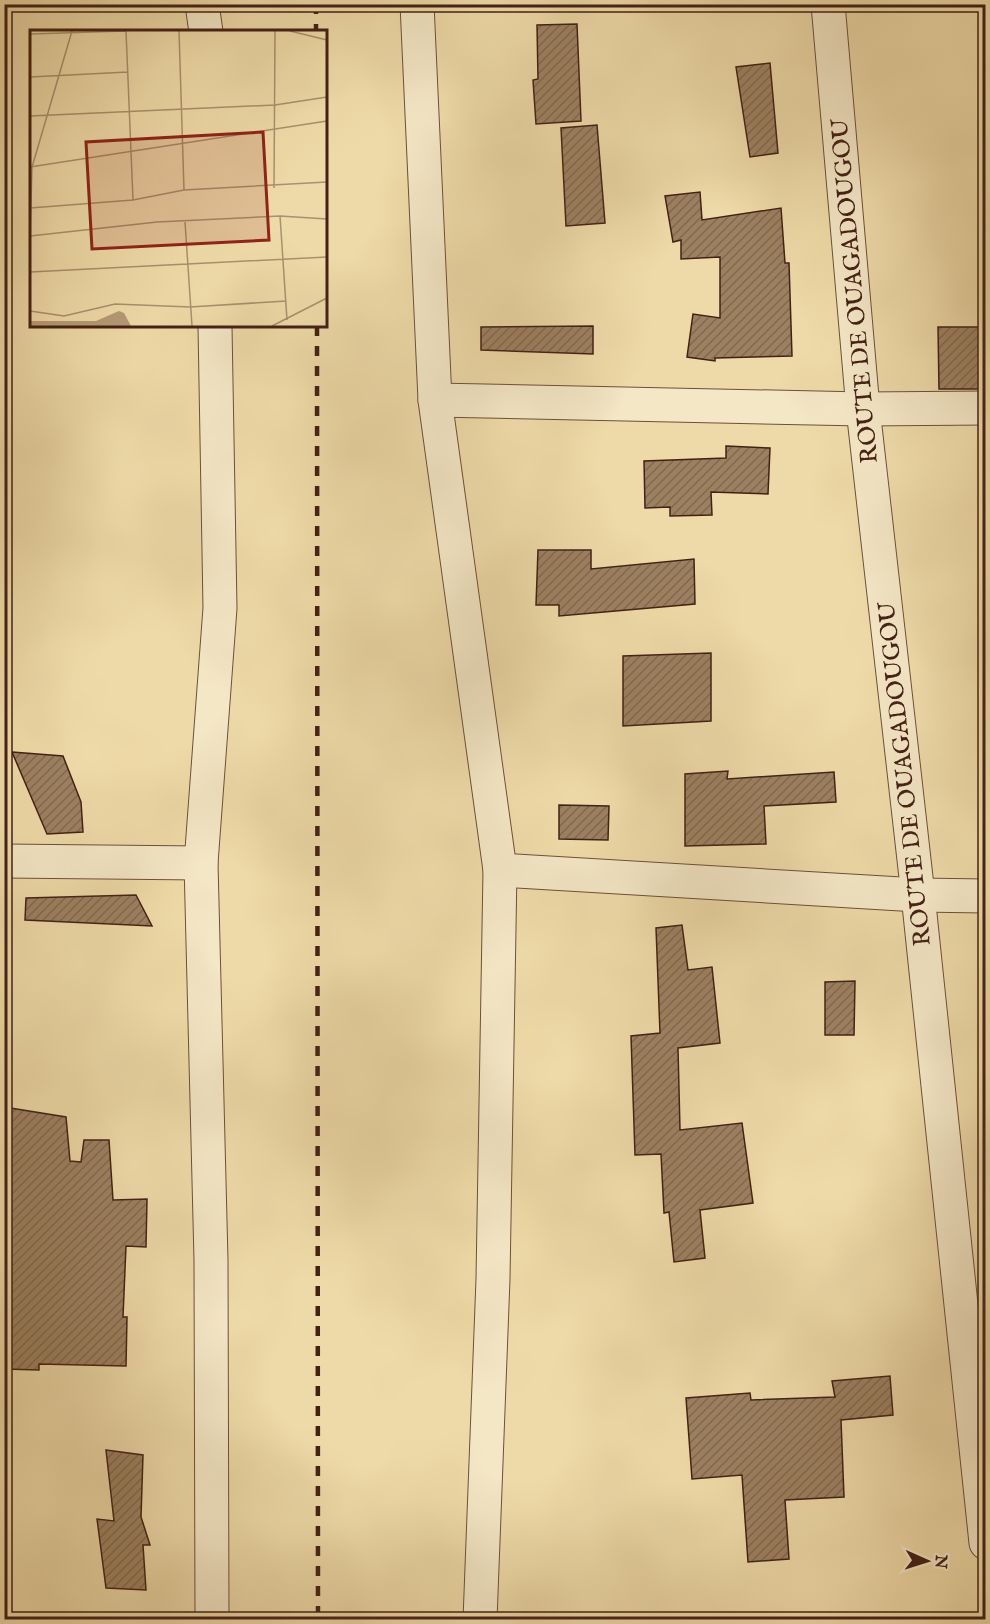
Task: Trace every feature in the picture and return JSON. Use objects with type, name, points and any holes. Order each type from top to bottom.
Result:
[{"type":"street","points":[[202,4],[206,30]]},
{"type":"street","points":[[417,4],[435,400],[500,870],[493,1279],[480,1620]]},
{"type":"street","name":"ROUTE DE OUAGADOUGOU","points":[[828,4],[863,409],[918,895],[986,1543]]},
{"type":"street","points":[[212,1620],[212,1260],[201,863],[220,608],[215,327]]},
{"type":"street","points":[[435,400],[863,409],[986,408]]},
{"type":"street","points":[[4,861],[201,863]]},
{"type":"street","points":[[500,870],[918,895],[986,896]]},
{"type":"building","points":[[577,24],[581,121],[536,124],[533,80],[538,79],[537,25]]},
{"type":"building","points":[[770,63],[778,153],[750,157],[736,67]]},
{"type":"building","points":[[597,125],[605,223],[566,226],[561,128]]},
{"type":"building","points":[[700,192],[702,220],[781,208],[785,263],[789,263],[792,356],[715,358],[715,361],[687,357],[693,314],[720,318],[720,257],[681,259],[681,240],[673,242],[665,196]]},
{"type":"building","points":[[593,326],[593,354],[481,350],[481,327]]},
{"type":"building","points":[[938,327],[986,327],[986,389],[939,389]]},
{"type":"building","points":[[726,446],[770,448],[768,494],[711,492],[712,515],[670,516],[670,507],[645,508],[644,461],[726,458]]},
{"type":"building","points":[[538,550],[591,550],[591,569],[694,559],[695,604],[559,616],[559,605],[536,605]]},
{"type":"building","points":[[711,653],[711,721],[623,726],[623,656]]},
{"type":"building","points":[[12,752],[63,756],[81,802],[83,832],[47,834]]},
{"type":"building","points":[[728,771],[727,779],[834,772],[836,802],[764,806],[766,844],[685,846],[685,774]]},
{"type":"building","points":[[559,805],[609,806],[608,840],[559,839]]},
{"type":"building","points":[[136,895],[152,926],[25,920],[26,898]]},
{"type":"building","points":[[682,925],[688,970],[712,967],[720,1043],[678,1048],[680,1130],[742,1123],[753,1203],[700,1210],[705,1258],[674,1262],[669,1212],[664,1213],[661,1154],[635,1155],[631,1036],[660,1033],[656,928]]},
{"type":"building","points":[[855,981],[854,1035],[825,1035],[825,982]]},
{"type":"building","points":[[4,1107],[66,1117],[70,1161],[81,1162],[84,1140],[109,1140],[113,1200],[147,1199],[146,1247],[126,1246],[123,1317],[127,1317],[126,1366],[39,1364],[39,1370],[4,1369]]},
{"type":"building","points":[[890,1376],[893,1415],[841,1420],[844,1497],[785,1500],[789,1559],[748,1562],[742,1475],[692,1479],[686,1398],[750,1393],[751,1400],[835,1397],[832,1381]]},
{"type":"building","points":[[106,1450],[143,1455],[141,1517],[150,1545],[143,1545],[146,1590],[106,1588],[97,1519],[114,1521]]},
{"type":"railway","points":[[316,4],[316,30]]},
{"type":"railway","points":[[317,327],[318,1620]]}]
